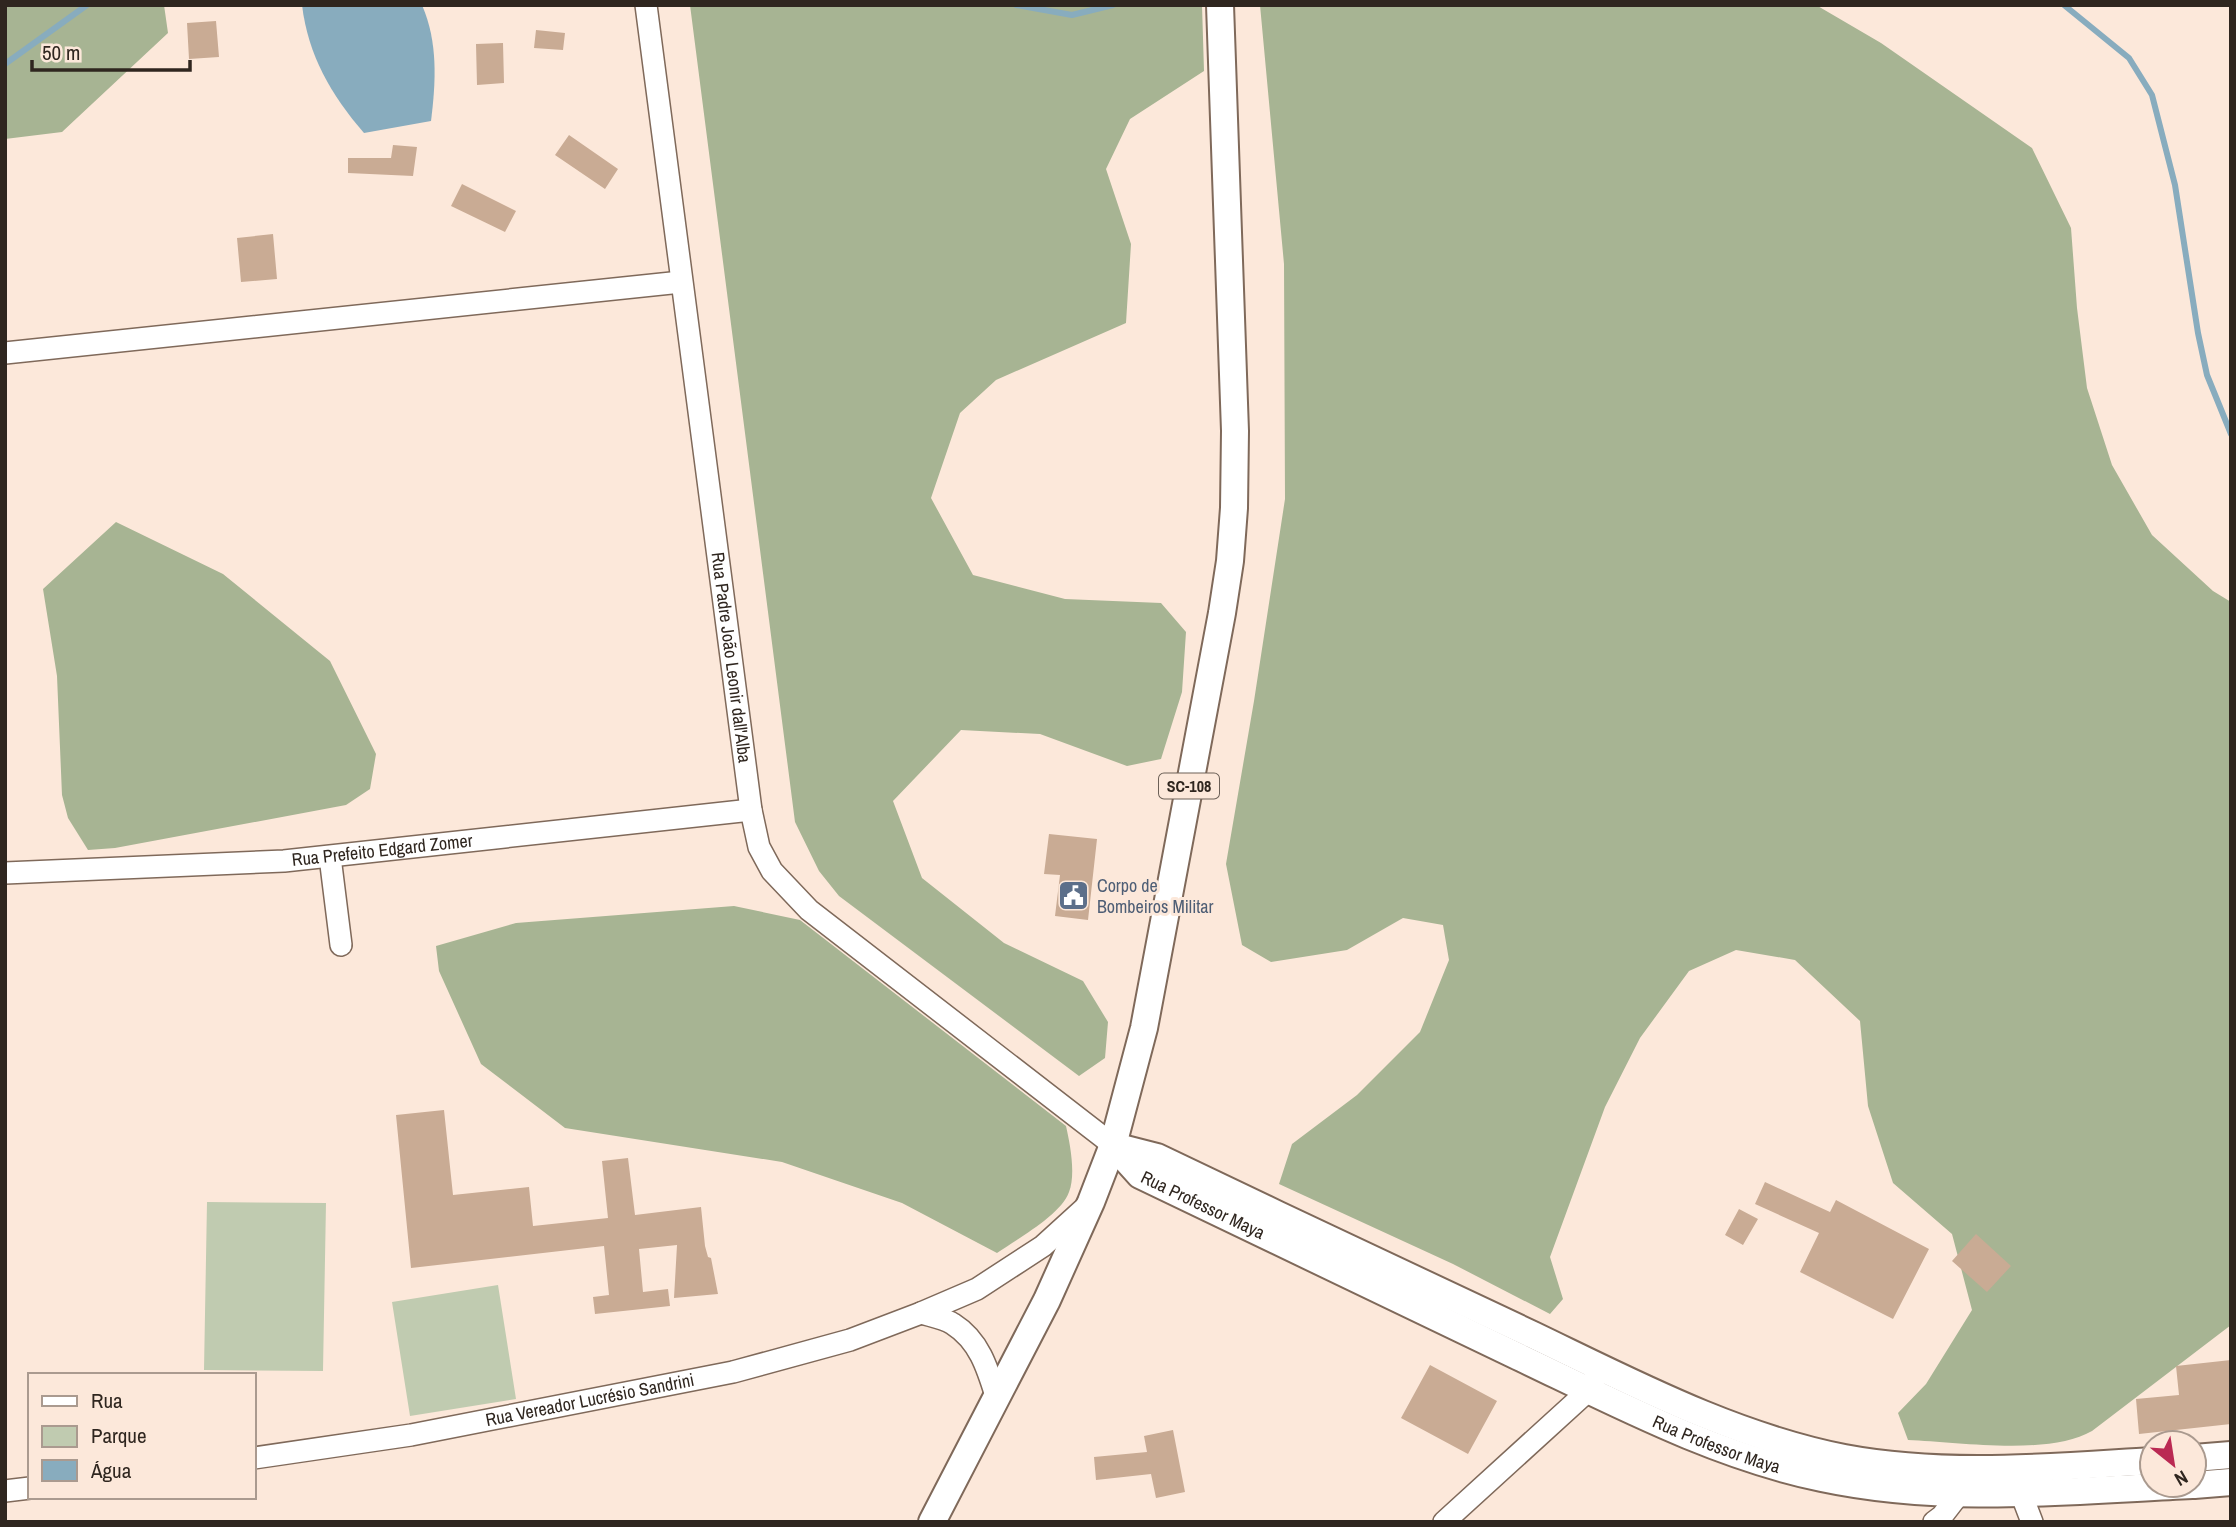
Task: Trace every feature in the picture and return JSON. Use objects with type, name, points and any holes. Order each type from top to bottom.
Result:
[{"type":"main road","name":"SC-108","points":[[932,1522],[1047,1300],[1091,1202],[1113,1145],[1144,1028],[1230,561],[1234,508],[1235,431],[1220,5]]},
{"type":"main road","name":"Rua Professor Maya","points":[[1113,1145],[1140,1175],[1595,1379],[1676,1429],[1781,1468],[1868,1486],[1958,1481],[2012,1468],[2138,1462]]},
{"type":"main road","points":[[2208,1457],[2231,1455]]},
{"type":"main road","name":"Rua Professor Maya","points":[[1958,1481],[2022,1494],[2138,1488]]},
{"type":"main road","name":"Rua Professor Maya","points":[[2208,1484],[2231,1482]]},
{"type":"street","name":"Rua Padre João Leonir dall'Alba","points":[[646,5],[751,810],[759,847],[772,870],[809,910],[1113,1145]]},
{"type":"street","points":[[5,353],[681,282]]},
{"type":"street","name":"Rua Prefeito Edgard Zomer","points":[[7,874],[235,865],[330,857],[751,810]]},
{"type":"street","points":[[330,857],[341,945]]},
{"type":"street","name":"Rua Vereador Lucrésio Sandrini","points":[[256,1458],[411,1435],[733,1372],[850,1340],[921,1314],[977,1289],[1043,1245],[1091,1202]]},
{"type":"street","points":[[921,1314],[951,1323],[971,1339],[984,1359],[997,1399]]},
{"type":"street","points":[[1444,1522],[1595,1379]]},
{"type":"street","points":[[2012,1468],[2032,1522]]},
{"type":"street","points":[[1934,1522],[1942,1516],[1958,1481]]},
{"type":"street","points":[[5,1491],[28,1488]]},
{"type":"green space","points":[[5,5],[164,5],[168,33],[62,132],[5,139]]},
{"type":"green space","points":[[690,5],[1202,5],[1204,71],[1130,119],[1106,169],[1131,244],[1126,323],[996,380],[960,413],[931,498],[973,575],[1065,599],[1161,603],[1186,632],[1182,692],[1161,759],[1127,766],[1040,734],[961,730],[893,801],[922,878],[1004,943],[1083,981],[1108,1022],[1105,1058],[1079,1076],[839,896],[819,871],[795,822]]},
{"type":"green space","points":[[1260,5],[1816,5],[1881,43],[2032,148],[2071,228],[2087,388],[2112,465],[2152,535],[2213,591],[2231,602],[2231,1325],[2092,1431],[2074,1439],[2028,1445],[1977,1445],[1908,1440],[1898,1413],[1926,1384],[1972,1310],[1952,1234],[1893,1183],[1868,1106],[1860,1021],[1795,960],[1736,950],[1689,971],[1640,1038],[1605,1107],[1550,1257],[1563,1299],[1550,1314],[1453,1264],[1279,1184],[1292,1144],[1357,1095],[1420,1032],[1449,960],[1443,925],[1403,918],[1347,950],[1271,962],[1242,945],[1226,864],[1285,499],[1284,264]]},
{"type":"green space","points":[[116,522],[223,574],[330,661],[376,754],[370,789],[346,805],[115,848],[88,850],[68,818],[62,795],[57,676],[43,589]]},
{"type":"green space","points":[[734,906],[800,920],[1066,1126],[1072,1159],[1072,1177],[1069,1192],[1057,1209],[1038,1226],[997,1253],[902,1203],[782,1162],[565,1128],[481,1064],[439,971],[436,946],[516,923]]},
{"type":"green space","points":[[207,1202],[326,1203],[323,1371],[204,1370]]},
{"type":"green space","points":[[498,1285],[516,1399],[410,1416],[392,1302]]},
{"type":"water","points":[[302,5],[422,5],[433,47],[434,91],[431,121],[364,133],[341,104],[323,73],[310,41]]},
{"type":"building","points":[[216,21],[219,57],[189,59],[187,23]]},
{"type":"building","points":[[536,30],[565,33],[563,50],[534,48]]},
{"type":"building","points":[[503,43],[504,83],[477,85],[476,44]]},
{"type":"building","points":[[569,135],[618,169],[605,189],[555,155]]},
{"type":"building","points":[[393,145],[417,147],[413,176],[348,173],[348,158],[391,158]]},
{"type":"building","points":[[462,184],[516,211],[505,232],[451,206]]},
{"type":"building","points":[[273,234],[277,279],[241,282],[237,238]]},
{"type":"building","name":"Corpo de Bombeiros Militar","points":[[1049,834],[1097,839],[1088,920],[1055,916],[1060,875],[1044,874]]},
{"type":"building","points":[[444,1110],[453,1195],[529,1187],[533,1226],[608,1218],[602,1161],[628,1158],[635,1215],[701,1207],[705,1246],[708,1257],[711,1258],[718,1294],[674,1298],[677,1245],[639,1249],[643,1292],[668,1289],[670,1306],[595,1314],[593,1297],[609,1295],[604,1246],[411,1268],[396,1115]]},
{"type":"building","points":[[1765,1182],[1830,1212],[1836,1200],[1929,1249],[1893,1319],[1800,1272],[1819,1233],[1755,1204]]},
{"type":"building","points":[[1739,1209],[1758,1219],[1743,1245],[1725,1235]]},
{"type":"building","points":[[1976,1234],[2011,1266],[1987,1292],[1952,1261]]},
{"type":"building","points":[[2231,1360],[2231,1424],[2185,1429],[2139,1429],[2136,1399],[2179,1395],[2176,1366]]},
{"type":"building","points":[[1430,1365],[1497,1401],[1468,1454],[1401,1418]]},
{"type":"building","points":[[1173,1430],[1185,1492],[1156,1498],[1151,1474],[1096,1480],[1094,1457],[1147,1452],[1144,1436]]},
{"type":"waterway","points":[[5,64],[87,5]]},
{"type":"waterway","points":[[1016,5],[1072,15],[1113,5]]},
{"type":"waterway","points":[[2064,5],[2129,58],[2152,95],[2175,185],[2207,375],[2231,434]]},
{"type":"place","name":"Corpo de Bombeiros Militar","points":[[1074,896]]}]
